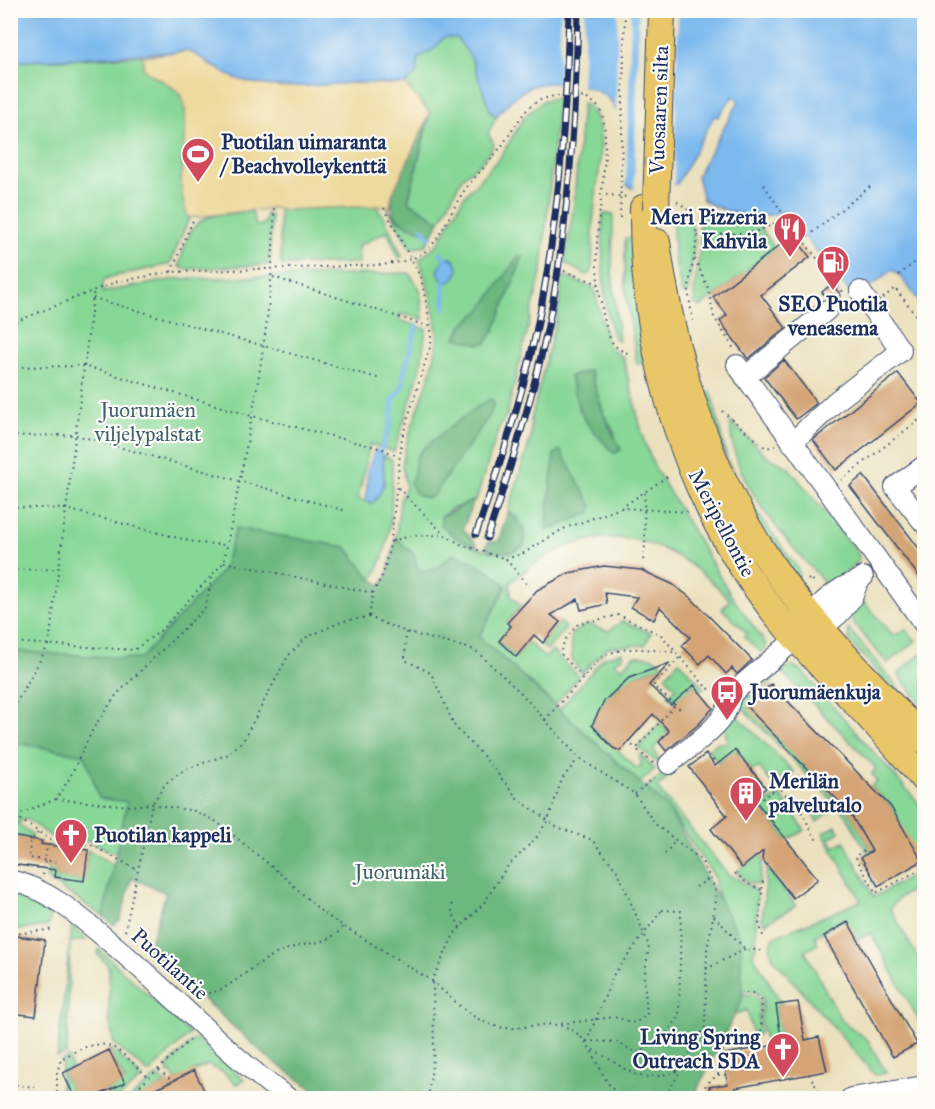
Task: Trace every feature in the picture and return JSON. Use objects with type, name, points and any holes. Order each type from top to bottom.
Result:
[{"type":"main road","name":"Vuosaaren silta","points":[[648,10],[650,208]]},
{"type":"main road","name":"Vuosaaren silta","points":[[650,208],[662,10]]},
{"type":"main road","name":"Meripellontie","points":[[650,208],[670,319],[698,418],[719,471],[754,538],[816,622],[924,740]]},
{"type":"main road","name":"Meripellontie","points":[[650,208],[645,280],[651,322],[677,431],[693,472],[732,549],[772,610],[924,780]]},
{"type":"street","points":[[792,443],[835,402],[901,351],[860,291]]},
{"type":"street","points":[[827,310],[741,371],[924,624]]},
{"type":"street","points":[[924,466],[895,487],[924,523]]},
{"type":"street","points":[[665,768],[725,716],[731,704],[726,694],[816,622],[843,587],[858,582],[880,562]]},
{"type":"street","name":"Puotilantie","points":[[10,880],[39,890],[95,929],[137,964],[254,1074],[288,1098]]},
{"type":"street","points":[[857,1098],[924,1086]]},
{"type":"path","points":[[620,218],[625,10]]},
{"type":"path","points":[[10,324],[115,282],[171,272],[382,265],[410,260],[437,238],[468,183],[499,150],[525,110],[541,98],[553,94],[585,97],[596,104],[604,119],[605,150],[597,247],[599,284],[610,341],[620,351],[628,353]]},
{"type":"path","points":[[764,185],[783,214]]},
{"type":"path","points":[[697,236],[755,232],[776,224],[786,223],[802,238],[872,185]]},
{"type":"path","points":[[369,617],[373,593],[383,574],[390,541],[398,488],[402,436],[427,363],[431,327],[421,278],[383,206]]},
{"type":"path","points":[[10,642],[134,650],[159,632],[224,562],[264,347],[274,270],[274,208]]},
{"type":"path","points":[[171,272],[194,218]]},
{"type":"path","points":[[899,275],[924,255]]},
{"type":"path","points":[[695,260],[708,288],[714,317],[734,350],[741,371]]},
{"type":"path","points":[[564,271],[599,284]]},
{"type":"path","points":[[273,277],[431,327]]},
{"type":"path","points":[[10,714],[49,644],[94,289]]},
{"type":"path","points":[[93,298],[381,379]]},
{"type":"path","points":[[10,367],[84,366],[252,416],[383,449],[399,457]]},
{"type":"path","points":[[722,411],[766,448],[792,443]]},
{"type":"path","points":[[827,490],[924,416]]},
{"type":"path","points":[[10,436],[76,435],[346,511]]},
{"type":"path","points":[[506,559],[524,553],[563,529],[621,508],[668,476]]},
{"type":"path","points":[[398,488],[445,534],[462,545],[506,559],[529,587]]},
{"type":"path","points":[[643,560],[647,543],[643,510],[645,493]]},
{"type":"path","points":[[10,507],[66,509],[198,543],[227,545]]},
{"type":"path","points":[[621,508],[688,512]]},
{"type":"path","points":[[390,541],[411,536],[445,534]]},
{"type":"path","points":[[224,562],[373,593]]},
{"type":"path","points":[[10,570],[58,569]]},
{"type":"path","points":[[56,799],[69,779],[94,727],[117,694],[205,608],[213,574]]},
{"type":"path","points":[[583,677],[560,652],[565,640],[578,624],[619,615],[661,635],[707,688],[726,694]]},
{"type":"path","points":[[123,938],[152,804],[166,783],[184,770],[229,754],[244,739],[288,656],[307,637],[343,621],[369,617],[406,633],[475,650],[545,720],[579,758],[635,794],[655,824],[701,860],[710,878],[716,902],[706,969],[705,1028],[664,1098]]},
{"type":"path","points":[[10,818],[56,799],[130,806],[152,804],[194,811],[217,822],[282,875],[324,914],[432,981],[464,1010],[486,1023],[501,1028],[614,1017],[635,1023],[647,1015],[644,980],[649,946],[618,873],[592,840],[557,827],[518,799],[485,758],[455,727],[431,673],[405,660],[406,633]]},
{"type":"path","points":[[545,720],[602,657],[620,650],[675,652]]},
{"type":"path","points":[[680,657],[653,686],[681,710]]},
{"type":"path","points":[[636,749],[675,705]]},
{"type":"path","points":[[628,741],[665,768],[635,794]]},
{"type":"path","points":[[428,1098],[434,1051],[432,981],[460,927],[484,903],[507,868],[537,837],[548,820],[562,779],[579,758]]},
{"type":"path","points":[[757,802],[779,787],[802,813],[817,841]]},
{"type":"path","points":[[15,816],[52,841],[97,847],[138,870]]},
{"type":"path","points":[[39,832],[30,842],[27,854],[33,860],[57,862]]},
{"type":"path","points":[[665,854],[676,840]]},
{"type":"path","points":[[44,870],[47,846],[52,841]]},
{"type":"path","points":[[73,848],[74,843]]},
{"type":"path","points":[[864,851],[855,856],[876,894],[921,869],[921,864]]},
{"type":"path","points":[[735,873],[748,884],[762,890]]},
{"type":"path","points":[[696,886],[710,878]]},
{"type":"path","points":[[763,881],[759,923],[763,936]]},
{"type":"path","points":[[452,904],[452,912],[460,927]]},
{"type":"path","points":[[662,910],[681,911],[680,1017],[659,1043],[637,1053],[617,1042],[587,1041],[614,974],[662,910]]},
{"type":"path","points":[[714,916],[745,949]]},
{"type":"path","points":[[191,998],[223,988],[251,968],[289,948],[325,941],[335,936],[343,927]]},
{"type":"path","points":[[10,940],[15,934],[54,928]]},
{"type":"path","points":[[706,969],[745,949],[765,951]]},
{"type":"path","points":[[718,1075],[719,1054],[723,1049],[730,1044],[761,1036],[762,1001],[754,993],[745,993]]},
{"type":"path","points":[[916,1027],[924,1022]]},
{"type":"path","points":[[559,1024],[587,1041],[607,1085],[622,1098]]},
{"type":"path","points":[[127,1098],[196,1034]]},
{"type":"path","points":[[57,1098],[57,1073],[61,1059],[88,1044],[113,1046],[149,1078]]},
{"type":"path","points":[[593,1050],[611,1059],[631,1075],[659,1078],[680,1070]]},
{"type":"path","points":[[159,1070],[173,1081]]},
{"type":"path","points":[[809,1074],[819,1092]]},
{"type":"path","points":[[701,1098],[706,1084],[718,1075],[726,1075]]},
{"type":"path","points":[[10,1084],[35,1087]]},
{"type":"path","points":[[104,1093],[107,1098]]},
{"type":"green space","points":[[444,37],[457,38],[471,57],[491,113],[497,116],[488,133],[494,145],[484,159],[462,178],[440,221],[408,202],[430,113],[405,84],[416,74],[419,57],[434,49]]},
{"type":"green space","name":"Juorumäen viljelypalstat","points":[[143,56],[143,68],[176,91],[184,105],[182,187],[189,218],[170,264],[103,280],[103,292],[176,279],[409,273],[420,289],[423,319],[400,314],[399,320],[426,329],[420,370],[394,452],[370,444],[358,499],[372,503],[384,485],[383,455],[392,460],[388,537],[372,580],[346,547],[189,803],[125,814],[117,854],[89,841],[52,837],[26,819],[17,823],[33,835],[29,839],[11,836],[11,62]]},
{"type":"green space","points":[[558,98],[542,270],[507,414],[499,428],[476,500],[451,509],[441,517],[456,534],[470,545],[499,552],[512,552],[519,519],[508,512],[531,437],[531,420],[558,312],[563,276],[594,288],[608,346],[623,358],[644,441],[654,466],[730,594],[764,641],[766,648],[762,653],[744,637],[747,633],[722,609],[730,600],[704,575],[678,557],[651,544],[624,538],[596,539],[567,546],[539,561],[510,583],[511,596],[521,606],[507,622],[511,626],[499,641],[516,657],[528,642],[545,658],[552,651],[579,676],[555,705],[479,637],[506,587],[454,554],[435,569],[425,572],[417,569],[413,554],[396,538],[400,501],[406,487],[402,466],[405,449],[429,378],[437,337],[431,298],[419,260],[439,242],[463,198],[501,156],[525,116],[544,100]],"holes":[[[590,371],[604,415],[615,433],[615,453],[607,446],[570,376]]]},
{"type":"green space","points":[[582,103],[594,113],[597,120],[601,149],[593,219],[592,267],[591,273],[586,275],[565,263],[574,203]]},
{"type":"green space","points":[[430,113],[408,201],[440,221],[432,235],[402,222],[394,213],[392,205],[392,195]]},
{"type":"green space","points":[[375,206],[383,215],[402,256],[399,258],[387,231],[358,246],[359,263],[281,265],[279,209]]},
{"type":"green space","points":[[387,207],[397,220],[432,235],[426,245],[411,249]]},
{"type":"green space","points":[[252,211],[255,224],[259,226],[265,222],[266,214],[271,215],[270,262],[266,265],[186,269],[179,267],[189,236],[201,221],[210,217]]},
{"type":"green space","points":[[603,214],[613,214],[612,271],[619,341],[614,338],[607,308],[603,260]]},
{"type":"green space","points":[[689,215],[695,240],[688,293],[682,294],[674,254],[673,223]]},
{"type":"green space","points":[[697,216],[758,223],[775,249],[700,307],[694,303],[700,245]]},
{"type":"green space","points":[[625,238],[634,238],[643,363],[637,364],[625,287]]},
{"type":"green space","points":[[518,256],[523,257],[494,331],[486,343],[479,344],[456,338],[463,324],[481,310]]},
{"type":"green space","points":[[590,371],[604,415],[621,450],[614,453],[584,419],[577,402],[570,376]]},
{"type":"green space","points":[[711,392],[727,459],[743,493],[798,569],[799,577],[795,582],[770,549],[713,431],[707,393]]},
{"type":"green space","points":[[491,399],[494,402],[490,415],[433,496],[427,498],[416,494],[410,482],[417,456],[452,426]]},
{"type":"green space","points":[[731,422],[768,457],[788,467],[859,556],[858,561],[830,588],[781,534],[751,490],[740,467],[733,444]]},
{"type":"green space","points":[[560,450],[592,506],[590,513],[546,531],[554,454]]},
{"type":"green space","points":[[473,502],[463,529],[477,545],[475,546],[458,539],[441,525],[441,517]]},
{"type":"green space","points":[[508,512],[522,526],[525,535],[524,546],[512,552],[491,552],[486,547],[488,542],[498,542]]},
{"type":"green space","name":"Juorumäki","points":[[236,528],[346,547],[372,580],[381,585],[387,577],[396,538],[413,554],[418,569],[424,572],[435,569],[454,554],[483,567],[495,575],[506,587],[479,637],[668,808],[741,939],[742,1000],[693,1098],[325,1098],[267,1057],[148,949],[166,893],[132,878],[120,920],[113,925],[103,916],[127,802],[99,798],[85,755],[11,742],[10,672],[14,651],[140,659],[223,570]]},
{"type":"green space","points":[[860,598],[894,636],[906,629],[916,641],[887,663],[854,624],[849,614]]},
{"type":"green space","points":[[623,621],[651,633],[645,645],[608,647],[582,673],[572,660],[571,634],[588,624],[608,631]]},
{"type":"green space","points":[[560,622],[566,628],[547,650],[541,645]]},
{"type":"green space","points":[[848,628],[924,718],[924,723],[849,641]]},
{"type":"green space","points":[[924,651],[924,707],[901,679],[899,673]]},
{"type":"green space","points":[[623,652],[623,657],[614,662],[621,669],[634,656],[650,657],[658,660],[664,666],[629,679],[620,686],[604,703],[592,725],[636,768],[641,766],[640,754],[655,769],[640,783],[559,710],[603,658]]},
{"type":"green space","points":[[679,661],[704,688],[700,691],[694,685],[682,696],[682,708],[668,696],[676,688],[665,676]]},
{"type":"green space","points":[[792,666],[802,671],[924,809],[924,869],[891,807],[871,786],[877,781],[872,774],[876,768],[781,671]]},
{"type":"green space","points":[[774,676],[776,678],[748,707],[850,813],[872,851],[868,854],[846,815],[739,704]]},
{"type":"green space","points":[[674,708],[663,725],[668,733],[654,748],[660,765],[638,747]]},
{"type":"green space","points":[[733,712],[794,772],[783,783],[778,777],[770,781],[759,767],[753,771],[736,750],[719,763],[708,750],[717,743],[727,743],[724,722]]},
{"type":"green space","points":[[686,754],[684,761],[657,788],[730,877],[732,876],[757,891],[756,946],[753,955],[782,1004],[776,1005],[782,1043],[774,1045],[773,1040],[765,1041],[761,1022],[762,996],[752,991],[741,990],[740,939],[719,900],[714,876],[668,808],[646,788]]},
{"type":"green space","points":[[780,795],[805,830],[787,840],[760,806]]},
{"type":"green space","points":[[820,801],[831,811],[817,822],[810,810]]},
{"type":"green space","points":[[836,826],[839,832],[829,838],[834,847],[844,841],[874,897],[924,869],[924,883],[899,898],[890,908],[924,969],[924,1030],[871,933],[857,940],[845,919],[815,936],[818,944],[805,951],[841,1020],[868,1040],[886,1073],[875,1075],[772,957],[770,947],[774,937],[861,901],[823,833]]},
{"type":"green space","points":[[88,850],[114,865],[103,916],[47,879],[48,865],[56,867],[55,877],[84,881]]},
{"type":"green space","points":[[759,854],[763,859],[759,885],[747,882],[736,872]]},
{"type":"green space","points":[[767,868],[796,906],[764,924],[762,919]]},
{"type":"green space","points":[[11,890],[51,909],[49,926],[14,930],[11,935]]},
{"type":"green space","points":[[72,925],[86,940],[70,942]]},
{"type":"green space","points":[[70,943],[67,1053],[57,1057]]},
{"type":"green space","points":[[99,949],[190,1034],[149,1073],[114,1044],[109,1020],[109,970],[107,964],[97,954]]},
{"type":"green space","points":[[742,994],[756,996],[760,1001],[758,1020],[760,1032],[756,1036],[752,1033],[747,1010],[735,1014]]},
{"type":"green space","points":[[196,1038],[244,1080],[236,1084],[223,1072],[208,1065],[175,1080],[171,1073],[168,1074],[168,1065]]},
{"type":"green space","points":[[112,1049],[142,1078],[119,1098],[110,1098],[107,1091],[125,1082],[109,1050]]},
{"type":"green space","points":[[68,1057],[72,1068],[63,1073],[75,1098],[60,1098],[62,1060]]},
{"type":"green space","points":[[157,1076],[167,1084],[148,1093],[150,1098],[131,1098]]},
{"type":"sand","points":[[187,51],[201,56],[211,66],[278,87],[354,83],[405,84],[430,113],[392,195],[390,208],[383,206],[282,210],[274,208],[189,218],[181,187],[184,106],[176,91],[143,68],[143,56]]},
{"type":"water","points":[[11,11],[924,11],[924,307],[899,275],[892,270],[871,286],[868,283],[851,294],[784,211],[754,216],[722,209],[703,200],[697,175],[739,101],[733,96],[718,117],[714,116],[677,184],[631,188],[626,184],[617,114],[608,98],[587,87],[549,83],[528,88],[515,97],[497,116],[491,113],[471,57],[457,38],[444,37],[434,49],[419,57],[416,74],[405,84],[354,83],[280,86],[235,78],[187,51],[11,62]]},
{"type":"water","points":[[444,257],[452,258],[457,263],[458,272],[452,281],[444,283],[438,272]]},
{"type":"water","points":[[375,450],[383,455],[384,475],[380,493],[372,503],[366,501],[368,469]]},
{"type":"pier","points":[[561,11],[585,11],[582,88],[558,87]]},
{"type":"pier","points":[[618,11],[631,11],[626,188],[617,178],[615,144]]},
{"type":"pier","points":[[639,11],[678,11],[674,187],[634,191]]},
{"type":"building","points":[[793,235],[810,257],[761,295],[786,328],[748,359],[720,321],[727,315],[713,297]]},
{"type":"building","points":[[832,284],[841,295],[834,300],[827,298],[822,292]]},
{"type":"building","points":[[784,360],[817,403],[796,419],[764,377]]},
{"type":"building","points":[[898,373],[921,403],[836,470],[813,440]]},
{"type":"building","points":[[863,475],[924,555],[924,583],[850,486]]},
{"type":"building","points":[[604,566],[641,570],[672,584],[691,598],[752,660],[737,674],[732,668],[726,674],[709,655],[700,664],[682,646],[690,637],[660,607],[654,620],[631,607],[637,597],[605,593],[607,604],[581,610],[578,599],[551,615],[560,622],[543,643],[534,635],[516,657],[499,641],[511,626],[507,623],[537,590],[569,573]]},
{"type":"building","points":[[670,663],[649,685],[671,705],[694,685],[713,708],[699,724],[666,751],[659,742],[669,731],[653,714],[620,751],[613,748],[592,725],[604,701],[629,678]]},
{"type":"building","points":[[771,684],[891,807],[922,861],[878,886],[861,857],[872,851],[850,813],[747,707]]},
{"type":"building","name":"Merilän palvelutalo","points":[[735,750],[766,788],[753,798],[818,879],[793,898],[762,859],[763,851],[742,868],[711,829],[727,816],[689,767],[706,754],[715,766]]},
{"type":"building","points":[[10,836],[42,841],[41,844],[88,850],[84,881],[55,877],[56,870],[10,864]]},
{"type":"building","points":[[848,922],[917,1044],[893,1057],[824,936]]},
{"type":"building","points":[[16,936],[45,940],[36,1016],[10,1013],[10,983]]},
{"type":"building","points":[[798,1002],[805,1040],[819,1037],[827,1071],[735,1088],[737,1097],[710,1098],[709,1087],[728,1084],[723,1054],[782,1044],[776,1005]]},
{"type":"building","points":[[109,1050],[125,1083],[92,1098],[75,1098],[63,1073]]},
{"type":"building","points":[[194,1070],[208,1098],[136,1098],[173,1081]]},
{"type":"waterway","points":[[423,229],[430,237]]},
{"type":"waterway","points":[[441,253],[444,257]]},
{"type":"waterway","points":[[444,283],[445,308]]},
{"type":"waterway","points":[[380,452],[390,426],[393,401],[403,386],[405,368],[417,325]]},
{"type":"railway","points":[[476,534],[516,412],[543,297],[560,175],[569,10]]},
{"type":"railway","points":[[487,538],[524,420],[553,301],[564,229],[571,156],[578,10]]},
{"type":"place","name":"Puotilan uimaranta / Beachvolleykenttä","points":[[198,183]]},
{"type":"place","name":"Meri Pizzeria Kahvila","points":[[790,258]]},
{"type":"place","name":"SEO Puotila veneasema","points":[[833,291]]},
{"type":"place","name":"Juorumäenkuja","points":[[727,721]]},
{"type":"place","name":"Merilän palvelutalo","points":[[746,822]]},
{"type":"place","name":"Puotilan kappeli","points":[[71,864]]},
{"type":"place","name":"Living Spring Outreach SDA","points":[[783,1078]]}]
